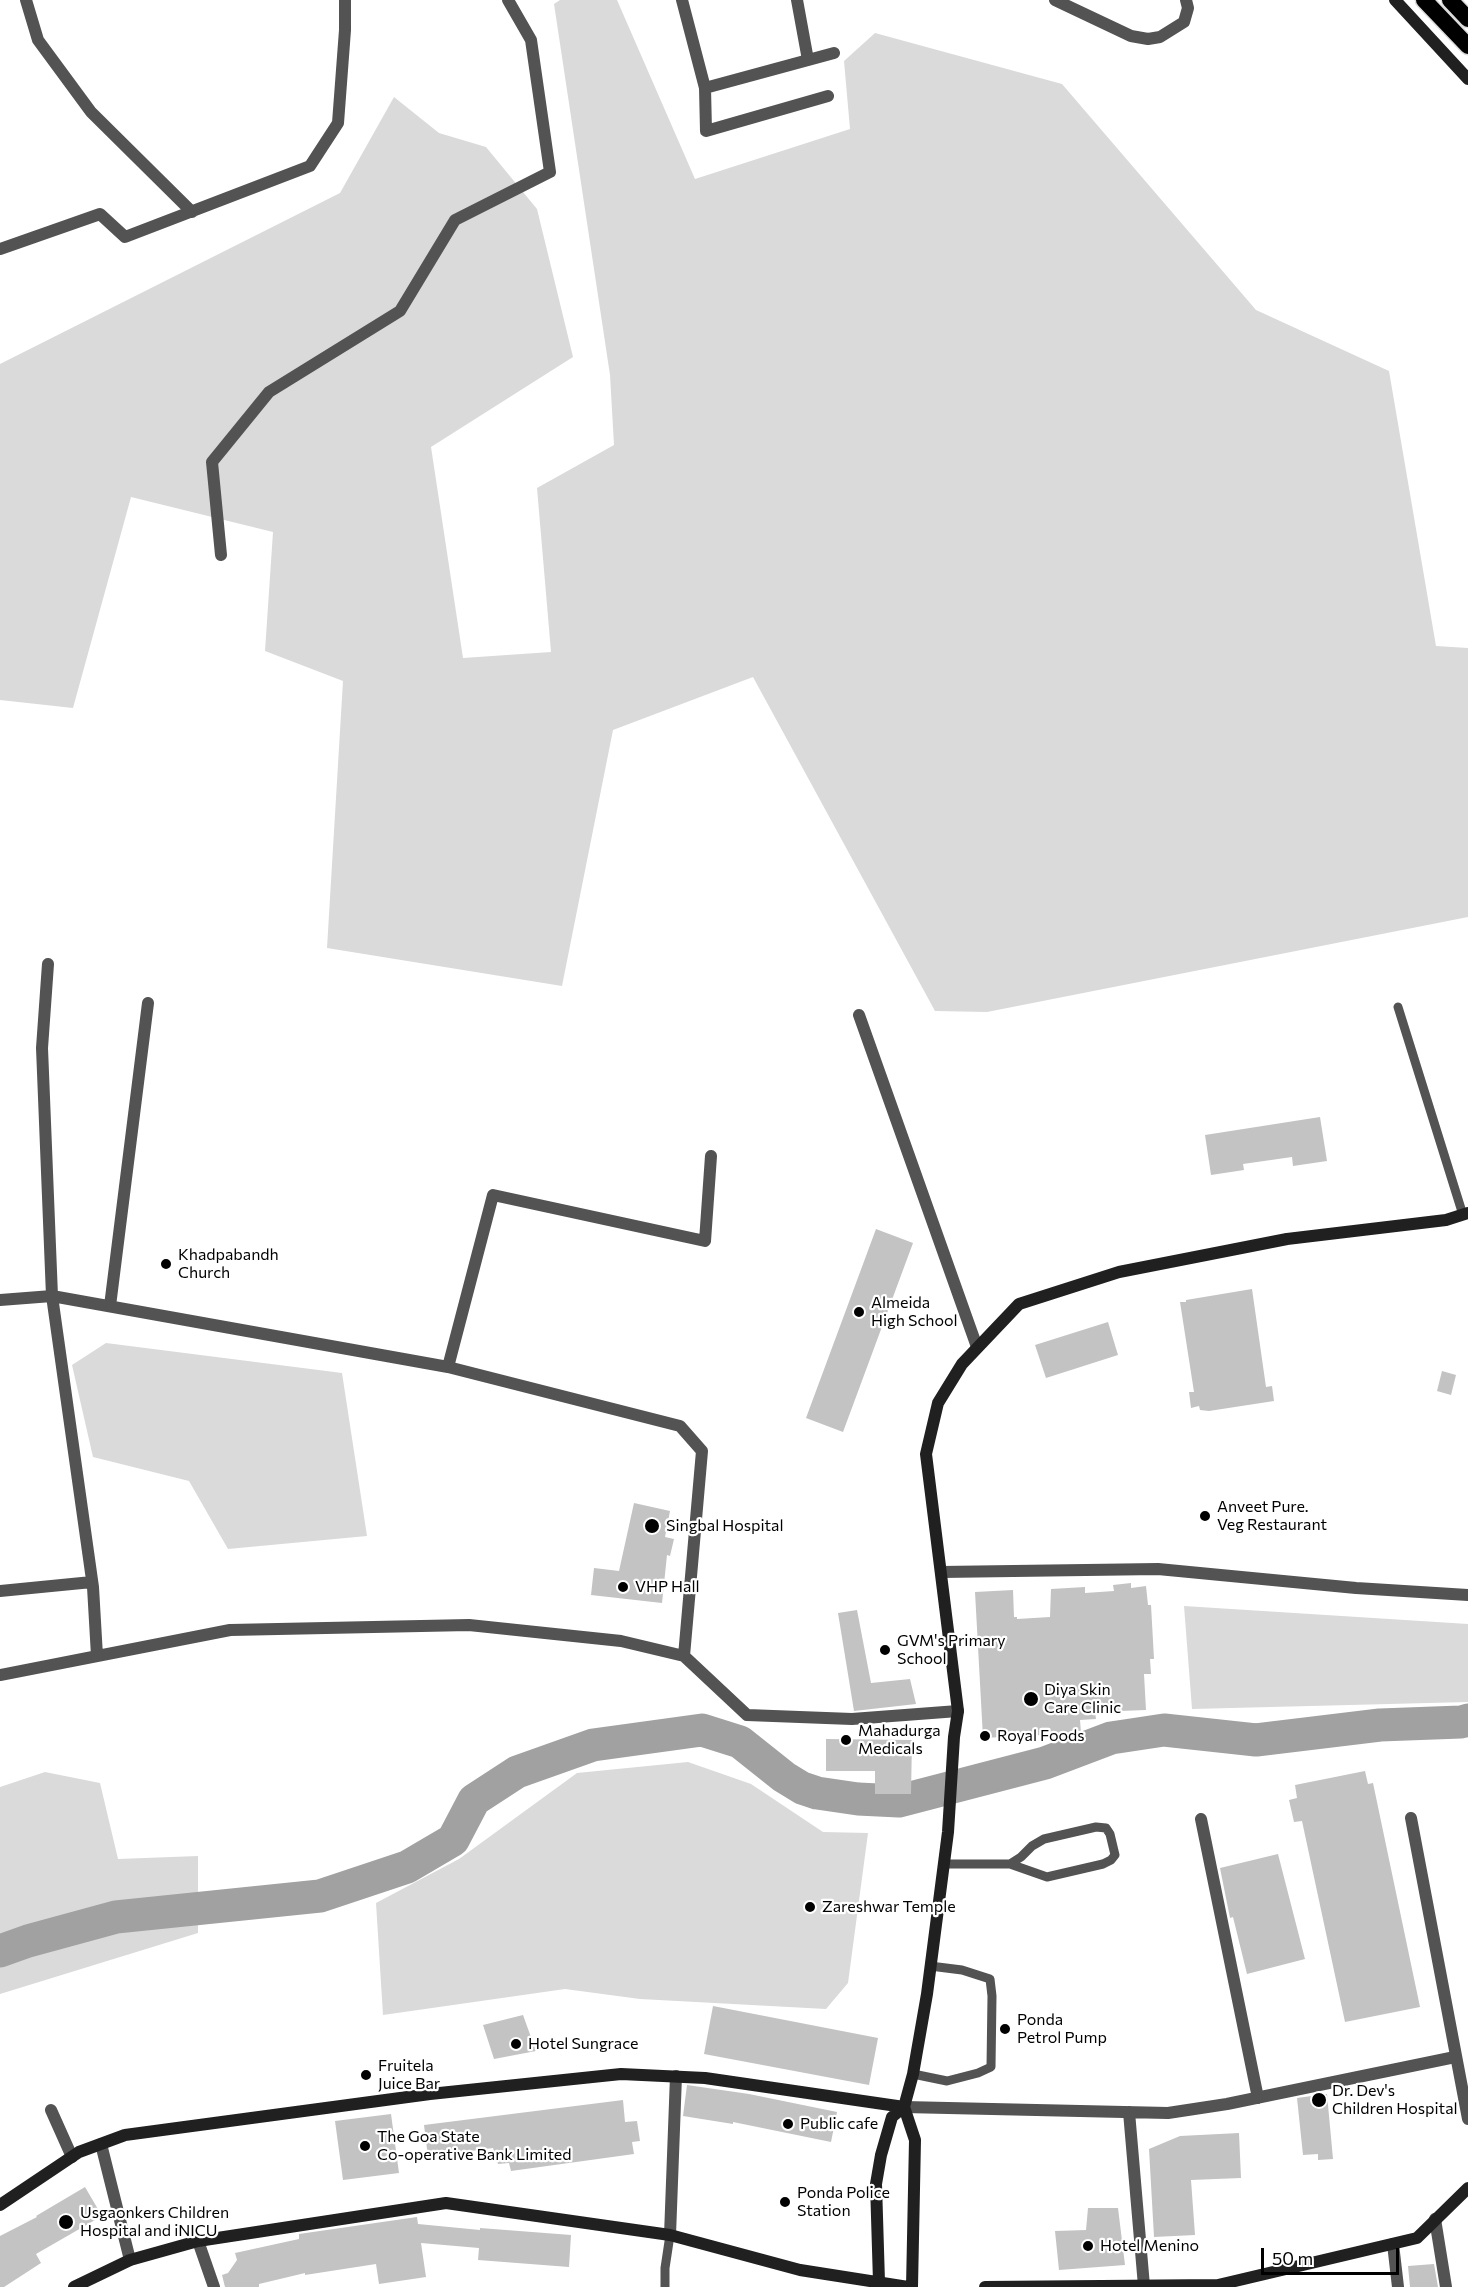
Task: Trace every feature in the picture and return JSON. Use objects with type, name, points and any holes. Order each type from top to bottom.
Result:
[{"type":"highway","points":[[1424,0],[1468,46]]},
{"type":"highway","points":[[1450,0],[1468,19]]},
{"type":"main road","points":[[1395,0],[1468,79]]},
{"type":"main road","points":[[74,2287],[130,2260],[198,2241],[446,2203],[670,2235],[800,2270],[910,2287],[915,2140],[904,2107],[913,2074],[944,1864],[958,1711],[926,1454],[938,1403],[962,1364],[1020,1304],[1119,1272],[1287,1239],[1446,1220],[1466,1214]]},
{"type":"main road","points":[[0,2205],[72,2157],[125,2134],[430,2094],[621,2074],[676,2076],[761,2085],[904,2107]]},
{"type":"main road","points":[[879,2282],[876,2184],[880,2155],[892,2117],[904,2107]]},
{"type":"main road","points":[[985,2287],[1218,2285],[1417,2238],[1468,2188]]},
{"type":"street","points":[[26,0],[38,40],[91,112],[192,212]]},
{"type":"street","points":[[0,249],[100,214],[125,237],[310,166],[338,123],[345,0]]},
{"type":"street","points":[[221,555],[212,462],[268,392],[400,311],[455,220],[550,172],[531,40],[508,0]]},
{"type":"street","points":[[682,0],[705,88],[706,131],[828,96]]},
{"type":"street","points":[[797,0],[808,60]]},
{"type":"street","points":[[1055,0],[1131,36],[1148,39],[1160,37],[1184,22],[1188,8],[1186,0]]},
{"type":"street","points":[[705,88],[834,53]]},
{"type":"street","points":[[48,964],[42,1048],[52,1296],[92,1582],[97,1656]]},
{"type":"street","points":[[110,1306],[148,1003]]},
{"type":"street","points":[[860,1015],[977,1347]]},
{"type":"street","points":[[448,1367],[493,1195],[705,1241],[711,1156]]},
{"type":"street","points":[[0,1299],[52,1296],[448,1367],[680,1426],[702,1451],[684,1656]]},
{"type":"street","points":[[940,1572],[1158,1569],[1356,1588],[1468,1595]]},
{"type":"street","points":[[0,1591],[92,1582]]},
{"type":"street","points":[[0,1675],[230,1630],[469,1625],[621,1641],[684,1656],[747,1715],[852,1719],[958,1711]]},
{"type":"street","points":[[1411,1818],[1468,2119]]},
{"type":"street","points":[[1201,1819],[1258,2098]]},
{"type":"street","points":[[904,2107],[1168,2113],[1258,2098],[1455,2057]]},
{"type":"street","points":[[670,2235],[676,2076]]},
{"type":"street","points":[[51,2110],[72,2157]]},
{"type":"street","points":[[1129,2112],[1144,2286]]},
{"type":"street","points":[[101,2144],[130,2260]]},
{"type":"street","points":[[1435,2219],[1446,2287]]},
{"type":"street","points":[[198,2241],[214,2287]]},
{"type":"street","points":[[1393,2244],[1398,2287]]},
{"type":"lane","points":[[1398,1007],[1466,1214]]},
{"type":"lane","points":[[944,1864],[1010,1864],[1047,1877],[1103,1864],[1115,1855],[1110,1834],[1106,1828],[1096,1827],[1044,1839],[1032,1845],[1021,1857],[1010,1864]]},
{"type":"lane","points":[[913,2074],[947,2081],[991,2067],[992,1996],[990,1979],[962,1970],[930,1966]]},
{"type":"lane","points":[[664,2287],[670,2235]]},
{"type":"shaded area","points":[[560,0],[617,0],[695,179],[850,129],[844,61],[875,33],[1062,84],[1256,310],[1389,371],[1436,646],[1468,648],[1468,917],[987,1012],[935,1011],[753,677],[613,730],[562,986],[327,948],[343,681],[265,651],[273,532],[131,497],[73,708],[0,700],[0,364],[340,193],[394,97],[439,133],[486,147],[537,209],[573,357],[431,447],[463,658],[551,652],[537,488],[614,445],[610,375],[554,4]]},
{"type":"shaded area","points":[[106,1343],[342,1373],[367,1536],[228,1549],[189,1481],[93,1457],[72,1365]]},
{"type":"shaded area","points":[[1184,1606],[1468,1624],[1468,1702],[1192,1709]]},
{"type":"shaded area","points":[[688,1762],[751,1784],[823,1832],[868,1833],[848,1983],[826,2009],[640,1999],[565,1989],[383,2015],[376,1903],[459,1859],[577,1773]]},
{"type":"shaded area","points":[[45,1772],[100,1783],[118,1859],[198,1856],[198,1933],[0,1994],[0,1787]]},
{"type":"building","points":[[1320,1117],[1327,1161],[1293,1166],[1292,1157],[1243,1164],[1244,1170],[1211,1175],[1205,1135]]},
{"type":"building","points":[[876,1229],[913,1243],[843,1432],[806,1418]]},
{"type":"building","points":[[1252,1289],[1266,1387],[1272,1386],[1274,1401],[1209,1411],[1200,1410],[1199,1406],[1191,1408],[1189,1392],[1194,1392],[1180,1302]]},
{"type":"building","points":[[1108,1322],[1118,1355],[1046,1378],[1035,1345]]},
{"type":"building","points":[[1442,1371],[1456,1375],[1451,1395],[1437,1391]]},
{"type":"building","points":[[634,1503],[670,1511],[665,1537],[674,1539],[670,1556],[667,1555],[662,1603],[591,1595],[594,1568],[619,1571]]},
{"type":"building","points":[[1131,1583],[1131,1588],[1146,1586],[1148,1605],[1151,1605],[1154,1659],[1150,1659],[1151,1674],[1144,1674],[1146,1710],[1095,1712],[1096,1719],[1080,1720],[1081,1733],[983,1738],[975,1592],[1013,1590],[1014,1617],[1017,1619],[1050,1617],[1051,1589],[1085,1587],[1085,1593],[1114,1591],[1113,1585]]},
{"type":"building","points":[[857,1610],[871,1683],[910,1679],[916,1704],[854,1711],[838,1613]]},
{"type":"building","points":[[826,1739],[912,1740],[911,1794],[875,1794],[875,1771],[826,1771]]},
{"type":"building","points":[[1365,1771],[1368,1784],[1373,1783],[1420,2007],[1345,2022],[1302,1821],[1294,1822],[1289,1800],[1297,1798],[1295,1785]]},
{"type":"building","points":[[1278,1854],[1305,1959],[1247,1974],[1233,1917],[1230,1918],[1220,1868]]},
{"type":"building","points":[[713,2006],[878,2038],[869,2085],[704,2054]]},
{"type":"building","points":[[523,2015],[536,2051],[494,2059],[483,2025]]},
{"type":"building","points":[[687,2085],[749,2094],[837,2112],[831,2142],[733,2122],[733,2124],[683,2116]]},
{"type":"building","points":[[1327,2094],[1333,2159],[1318,2160],[1318,2154],[1303,2155],[1297,2098]]},
{"type":"building","points":[[623,2100],[625,2122],[637,2121],[640,2141],[632,2142],[634,2154],[511,2171],[509,2163],[498,2164],[493,2148],[428,2157],[424,2125]]},
{"type":"building","points":[[391,2114],[399,2173],[343,2180],[335,2121]]},
{"type":"building","points":[[1239,2133],[1241,2178],[1191,2180],[1195,2235],[1154,2237],[1149,2149],[1180,2136]]},
{"type":"building","points":[[85,2187],[102,2216],[36,2254],[41,2263],[4,2287],[0,2287],[0,2236],[37,2217]]},
{"type":"building","points":[[1088,2208],[1118,2208],[1125,2265],[1059,2270],[1055,2231],[1086,2230]]},
{"type":"building","points":[[417,2217],[418,2224],[571,2235],[569,2267],[478,2260],[479,2248],[421,2243],[426,2277],[379,2284],[376,2264],[305,2275],[305,2273],[259,2284],[259,2287],[225,2287],[222,2275],[228,2273],[237,2260],[235,2253],[299,2239],[299,2234]]},
{"type":"building","points":[[1434,2264],[1438,2287],[1410,2287],[1408,2266]]},
{"type":"waterway","points":[[0,1951],[116,1917],[320,1896],[407,1867],[453,1840],[474,1800],[517,1772],[593,1745],[702,1730],[740,1742],[784,1777],[802,1788],[817,1793],[858,1799],[899,1801],[1045,1763],[1111,1738],[1164,1730],[1256,1740],[1380,1725],[1468,1720]]},
{"type":"place","name":"Khadpabandh Church","points":[[166,1264]]},
{"type":"place","name":"Almeida High School","points":[[859,1312]]},
{"type":"place","name":"Anveet Pure. Veg Restaurant","points":[[1205,1516]]},
{"type":"place","name":"Singbal Hospital","points":[[652,1526]]},
{"type":"place","name":"VHP Hall","points":[[623,1587]]},
{"type":"place","name":"GVM's Primary School","points":[[885,1650]]},
{"type":"place","name":"Diya Skin Care Clinic","points":[[1031,1699]]},
{"type":"place","name":"Royal Foods","points":[[985,1736]]},
{"type":"place","name":"Mahadurga Medicals","points":[[846,1740]]},
{"type":"place","name":"Zareshwar Temple","points":[[810,1907]]},
{"type":"place","name":"Ponda Petrol Pump","points":[[1005,2029]]},
{"type":"place","name":"Hotel Sungrace","points":[[516,2044]]},
{"type":"place","name":"Fruitela Juice Bar","points":[[366,2075]]},
{"type":"place","name":"Dr. Dev's Children Hospital","points":[[1319,2100]]},
{"type":"place","name":"Public cafe","points":[[788,2124]]},
{"type":"place","name":"The Goa State Co-operative Bank Limited","points":[[365,2146]]},
{"type":"place","name":"Ponda Police Station","points":[[785,2202]]},
{"type":"place","name":"Usgaonkers Children Hospital and iNICU","points":[[66,2222]]},
{"type":"place","name":"Hotel Menino","points":[[1088,2246]]}]
